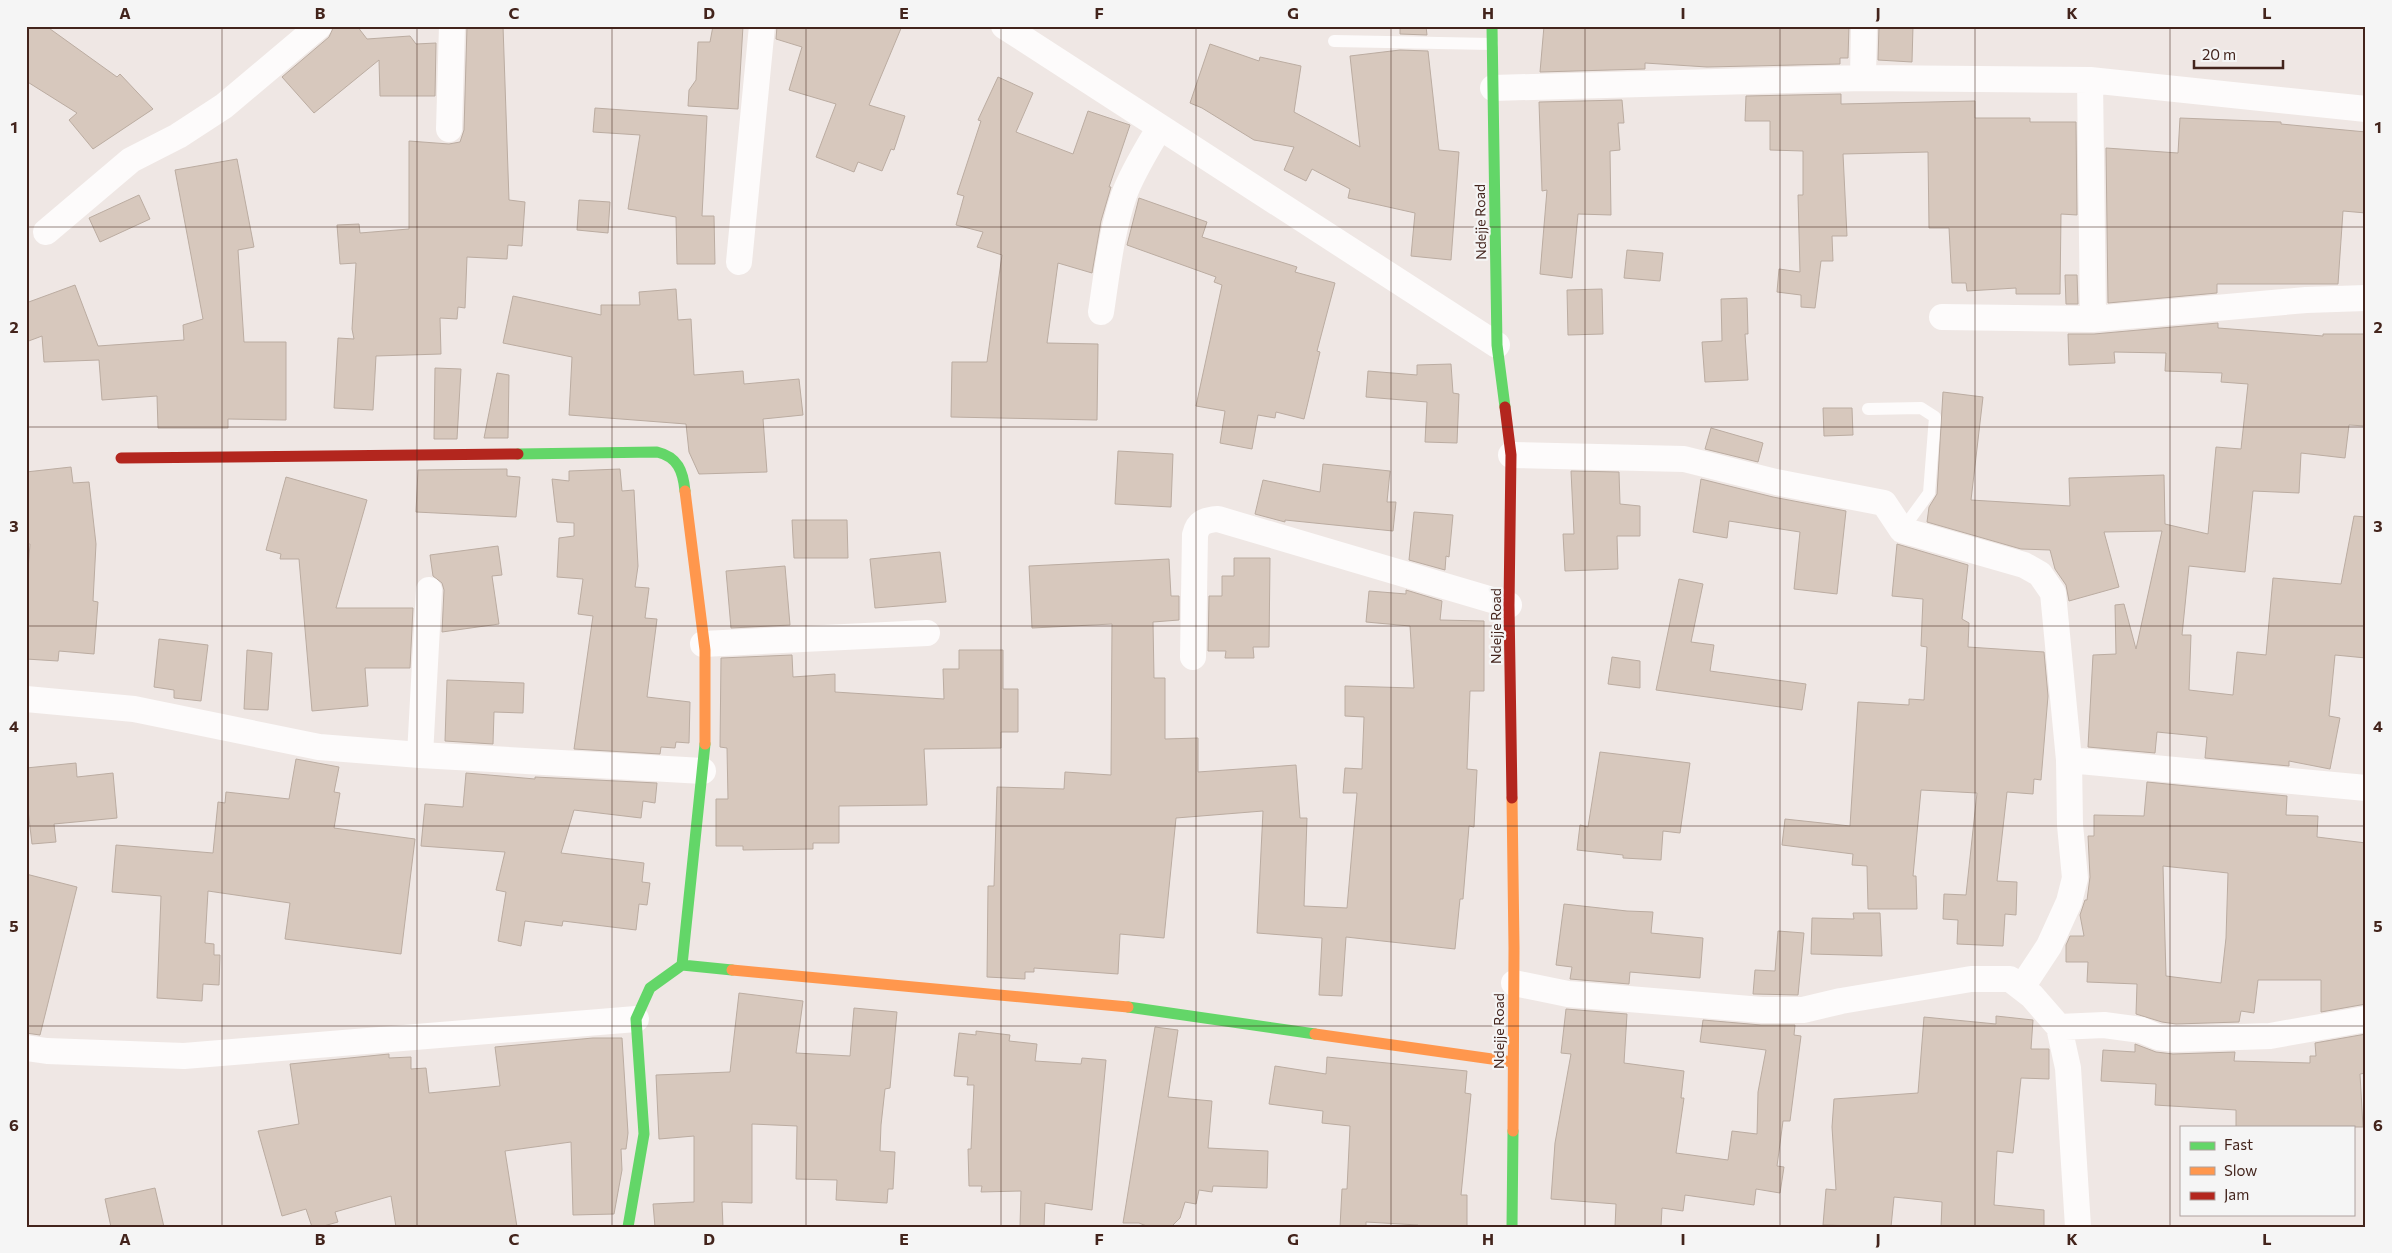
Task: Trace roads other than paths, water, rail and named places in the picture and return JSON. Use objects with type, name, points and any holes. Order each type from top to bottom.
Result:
[{"type":"street","points":[[46,232],[131,160],[178,136],[224,106],[319,26]]},
{"type":"street","points":[[449,129],[452,26]]},
{"type":"street","points":[[738,262],[762,26]]},
{"type":"street","points":[[1004,26],[1497,345]]},
{"type":"street","name":"Ndejje Road","points":[[1492,26],[1497,345],[1511,455],[1509,605],[1514,983],[1512,1227]]},
{"type":"street","points":[[1863,78],[1864,26]]},
{"type":"street","points":[[1493,88],[1863,78],[2090,80],[2366,109]]},
{"type":"street","points":[[2090,80],[2093,319]]},
{"type":"street","points":[[1101,312],[1113,235],[1124,195],[1137,167],[1160,127]]},
{"type":"street","points":[[1942,317],[2093,319],[2306,300],[2366,298]]},
{"type":"street","points":[[122,458],[647,452],[670,454],[679,463],[683,474],[703,644],[706,707],[703,771],[682,965]]},
{"type":"street","points":[[1511,455],[1684,459],[1776,482],[1884,503],[1902,530],[2024,565],[2040,574],[2046,580],[2053,593],[2069,760],[2070,825],[2075,878],[2069,902],[2049,946],[2022,987]]},
{"type":"street","points":[[1194,657],[1195,535],[1197,526],[1202,521],[1218,519],[1509,605]]},
{"type":"street","points":[[420,755],[429,590]]},
{"type":"street","points":[[703,644],[926,633]]},
{"type":"street","points":[[26,699],[134,709],[319,747],[420,755],[703,771]]},
{"type":"street","points":[[2069,760],[2366,788]]},
{"type":"street","points":[[628,1227],[644,1134],[636,1019],[650,988],[682,965],[1100,1003],[1513,1062]]},
{"type":"street","points":[[1514,983],[1568,994],[1762,1010],[1795,1010],[1971,979],[2010,980],[2022,987],[2059,1027],[2068,1068],[2078,1227]]},
{"type":"street","points":[[26,1048],[47,1051],[184,1056],[636,1019]]},
{"type":"street","points":[[2059,1027],[2104,1025],[2141,1030],[2158,1037],[2175,1039],[2270,1036],[2366,1020]]},
{"type":"lane","points":[[1334,42],[1492,44]]},
{"type":"lane","points":[[1868,409],[1921,408],[1935,417],[1929,493],[1902,530]]}]
